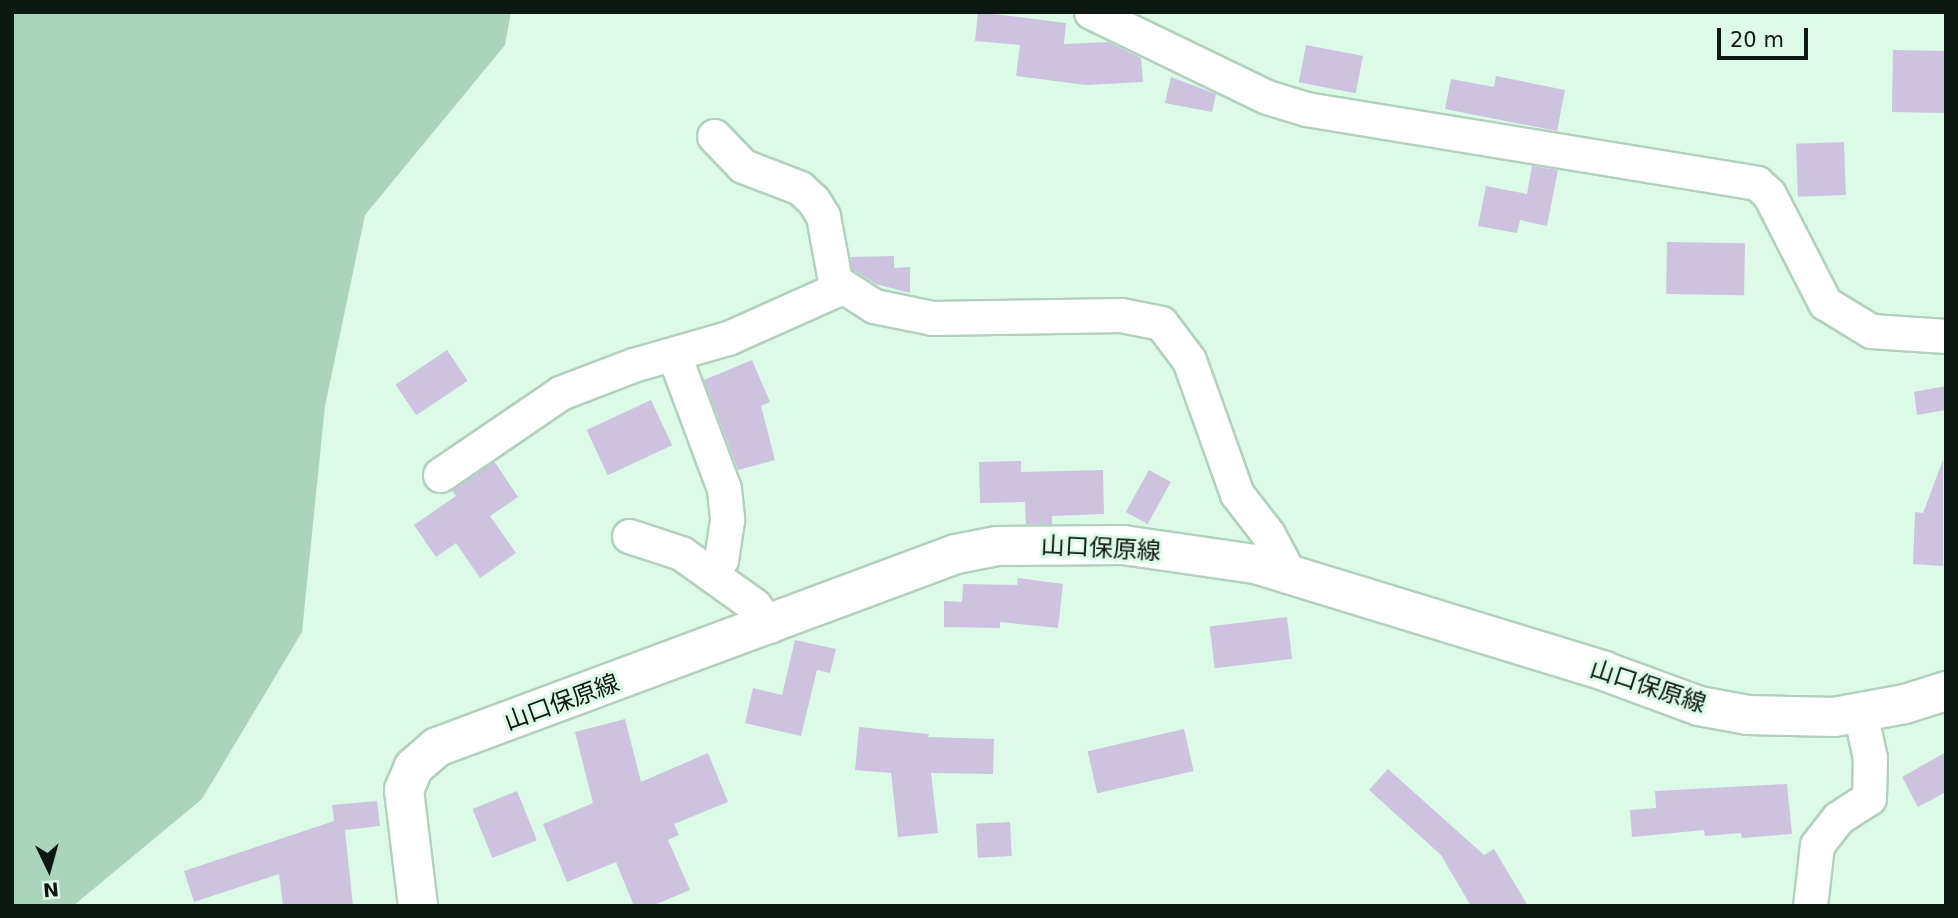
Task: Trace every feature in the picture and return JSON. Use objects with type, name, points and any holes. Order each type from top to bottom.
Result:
[{"type":"main road","name":"山口保原線","points":[[418,906],[404,790],[414,767],[437,747],[769,626],[956,554],[997,546],[1123,545],[1281,572],[1604,671],[1699,706],[1793,719],[1860,712],[1945,694]]},
{"type":"street","points":[[1091,12],[1267,97],[1306,109],[1757,183],[1769,194],[1825,303],[1871,331],[1946,336]]},
{"type":"street","points":[[714,136],[743,166],[800,188],[820,207],[831,272],[842,287],[873,306],[932,318],[1121,315],[1161,323],[1189,359],[1237,494],[1268,534],[1282,560],[1281,572]]},
{"type":"street","points":[[440,475],[560,393],[728,338],[842,287]]},
{"type":"street","points":[[674,355],[724,489],[727,520],[721,560],[710,573]]},
{"type":"street","points":[[629,536],[681,553],[754,605],[769,626]]},
{"type":"street","points":[[1810,906],[1817,845],[1838,818],[1869,798],[1870,758],[1860,712]]},
{"type":"green space","points":[[12,12],[511,12],[505,45],[365,215],[325,406],[302,632],[202,799],[73,906],[12,906]]},
{"type":"building","points":[[978,12],[1066,23],[1064,44],[1108,42],[1141,58],[1143,82],[1086,85],[1016,76],[1020,45],[975,41]]},
{"type":"building","points":[[1306,45],[1363,56],[1356,93],[1299,82]]},
{"type":"building","points":[[1893,50],[1946,51],[1945,113],[1892,112]]},
{"type":"building","points":[[1496,76],[1565,90],[1557,131],[1445,109],[1451,79],[1494,87]]},
{"type":"building","points":[[1171,77],[1216,94],[1212,112],[1165,103]]},
{"type":"building","points":[[1844,142],[1846,195],[1798,197],[1796,144]]},
{"type":"building","points":[[1532,166],[1558,170],[1547,226],[1520,220],[1517,233],[1478,226],[1486,186],[1527,194]]},
{"type":"building","points":[[1667,242],[1745,243],[1744,295],[1666,294]]},
{"type":"building","points":[[894,256],[894,268],[910,267],[910,293],[876,284],[852,269],[850,257]]},
{"type":"building","points":[[447,350],[468,381],[416,415],[396,385]]},
{"type":"building","points":[[752,360],[770,402],[761,406],[775,460],[738,470],[704,380]]},
{"type":"building","points":[[1946,386],[1946,410],[1917,415],[1914,392]]},
{"type":"building","points":[[651,400],[672,445],[608,475],[587,430]]},
{"type":"building","points":[[1943,460],[1943,566],[1913,564],[1915,512],[1923,513]]},
{"type":"building","points":[[494,461],[518,497],[490,516],[516,553],[480,578],[456,543],[436,557],[414,525],[456,496],[452,490]]},
{"type":"building","points":[[1021,461],[1021,472],[1103,470],[1104,514],[1052,516],[1052,524],[1026,524],[1025,502],[980,503],[979,462]]},
{"type":"building","points":[[1149,470],[1171,482],[1148,524],[1126,512]]},
{"type":"building","points":[[1018,578],[1063,584],[1058,628],[1000,622],[1000,628],[944,627],[944,601],[962,602],[963,584],[1017,585]]},
{"type":"building","points":[[1287,617],[1292,659],[1215,668],[1210,627]]},
{"type":"building","points":[[795,640],[836,649],[830,673],[817,670],[801,736],[745,723],[753,688],[782,695]]},
{"type":"building","points":[[625,719],[641,782],[708,753],[728,802],[674,824],[679,835],[668,840],[690,890],[652,906],[634,906],[616,862],[567,882],[543,824],[593,803],[575,732]]},
{"type":"building","points":[[859,727],[929,734],[928,737],[994,739],[993,774],[931,773],[938,833],[898,837],[891,773],[855,770]]},
{"type":"building","points":[[1184,729],[1194,771],[1097,793],[1088,751]]},
{"type":"building","points":[[1946,752],[1946,792],[1918,807],[1902,777]]},
{"type":"building","points":[[1388,769],[1484,855],[1494,849],[1528,906],[1471,906],[1441,855],[1369,790]]},
{"type":"building","points":[[1787,784],[1792,834],[1742,838],[1741,833],[1705,836],[1704,830],[1632,837],[1630,810],[1656,808],[1655,791]]},
{"type":"building","points":[[517,791],[537,840],[492,858],[472,809]]},
{"type":"building","points":[[377,801],[380,826],[345,830],[353,906],[283,906],[279,874],[194,902],[184,871],[334,821],[332,805]]},
{"type":"building","points":[[1010,822],[1012,856],[978,858],[976,824]]}]
